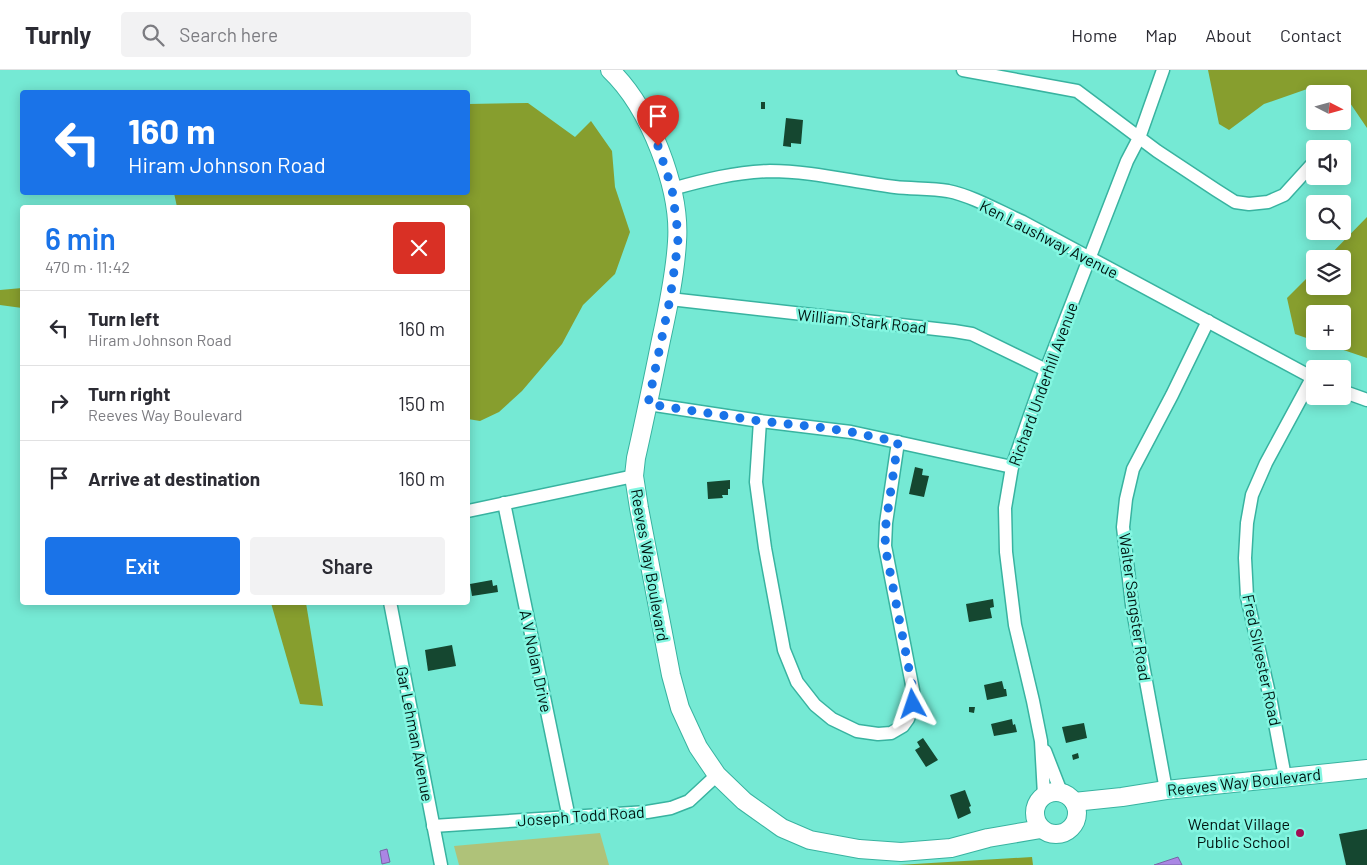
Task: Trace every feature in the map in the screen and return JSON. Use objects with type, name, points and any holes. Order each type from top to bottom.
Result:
[{"type":"street","points":[[963,70],[1077,91],[1139,138],[1235,202],[1249,204],[1268,202],[1284,195],[1306,171]]},
{"type":"street","name":"Richard Underhill Avenue","points":[[1044,795],[1041,741],[1015,625],[1006,552],[1006,508],[1012,467],[1046,370],[1127,161],[1139,138],[1163,70]]},
{"type":"street","name":"Reeves Way Boulevard","points":[[618,72],[643,113],[658,146],[672,189],[677,226],[678,243],[670,299],[636,458],[634,476],[638,508],[671,675],[680,708],[698,747],[718,775],[744,801],[782,828],[810,840],[859,849],[901,852],[951,848],[988,838],[1041,829]]},
{"type":"street","name":"Ken Laushway Avenue","points":[[672,189],[710,178],[770,171],[948,192],[977,201],[1023,222],[1306,374]]},
{"type":"street","name":"William Stark Road","points":[[670,299],[972,334],[1046,370]]},
{"type":"street","name":"Walter Sangster Road","points":[[1166,790],[1132,605],[1123,527],[1126,499],[1133,469],[1208,321]]},
{"type":"street","name":"Fred Silvester Road","points":[[1285,777],[1271,702],[1247,597],[1245,558],[1247,523],[1252,495],[1266,463],[1306,392]]},
{"type":"street","points":[[1351,394],[1367,400]]},
{"type":"street","points":[[648,404],[760,421],[851,432],[1012,467]]},
{"type":"street","points":[[760,421],[756,482],[765,548],[784,650],[797,682],[815,705],[832,719],[857,731],[878,734],[892,733],[903,726],[908,719],[913,704],[913,690],[885,546],[886,523],[898,442]]},
{"type":"street","points":[[470,510],[634,476]]},
{"type":"street","name":"A V Nolan Drive","points":[[504,504],[569,818]]},
{"type":"street","name":"Gar Lehman Avenue","points":[[391,605],[441,865]]},
{"type":"street","name":"Richard Underhill Avenue","points":[[1041,741],[1068,797]]},
{"type":"street","name":"Reeves Way Boulevard","points":[[1068,797],[1122,797],[1166,790],[1367,769]]},
{"type":"street","name":"Joseph Todd Road","points":[[433,826],[569,818],[647,812],[672,808],[689,801],[718,775]]},
{"type":"street","points":[[1049,793],[1068,797],[1077,807],[1076,820],[1073,826],[1061,834],[1047,833],[1041,829],[1035,817],[1039,800],[1049,793]]},
{"type":"street","name":"Reeves Way Boulevard","points":[[1076,820],[1122,797]]},
{"type":"street","name":"Reeves Way Boulevard","points":[[988,838],[1035,811]]},
{"type":"green space","points":[[1208,70],[1367,70],[1367,128],[1351,104],[1351,85],[1306,85],[1306,89],[1264,104],[1229,130],[1219,124]]},
{"type":"green space","points":[[528,103],[575,137],[591,121],[612,151],[615,187],[630,232],[615,274],[583,305],[562,344],[522,391],[499,412],[480,421],[470,419],[470,205],[177,205],[174,195],[470,195],[470,104]]},
{"type":"green space","points":[[1367,217],[1367,358],[1343,350],[1351,350],[1351,305],[1306,305],[1306,338],[1295,334],[1287,298],[1306,279],[1306,295],[1351,295],[1351,250],[1335,250],[1345,240],[1351,240],[1351,233]]},
{"type":"green space","points":[[20,288],[20,308],[0,305],[0,290]]},
{"type":"green space","points":[[272,605],[306,605],[323,706],[300,704]]},
{"type":"green space","points":[[600,833],[609,865],[459,865],[454,846]]},
{"type":"green space","points":[[1032,857],[1033,865],[898,865]]},
{"type":"shaded area","points":[[387,849],[390,862],[382,864],[380,851]]},
{"type":"shaded area","points":[[1178,857],[1182,865],[1154,865]]},
{"type":"building","points":[[761,102],[765,102],[765,109],[761,109]]},
{"type":"building","points":[[786,118],[803,120],[801,144],[791,143],[791,147],[783,146]]},
{"type":"building","points":[[915,467],[923,469],[922,475],[929,476],[924,497],[909,494]]},
{"type":"building","points":[[730,480],[728,495],[722,495],[723,498],[708,499],[707,482]]},
{"type":"building","points":[[492,580],[493,586],[497,585],[498,592],[472,596],[470,584]]},
{"type":"building","points":[[993,599],[994,607],[990,608],[992,618],[969,622],[966,604]]},
{"type":"building","points":[[452,645],[456,666],[428,671],[425,650]]},
{"type":"building","points":[[1002,681],[1007,696],[987,700],[984,685]]},
{"type":"building","points":[[969,707],[975,707],[974,713],[969,712]]},
{"type":"building","points":[[1012,719],[1017,732],[994,736],[991,724]]},
{"type":"building","points":[[1084,723],[1087,738],[1066,743],[1062,727]]},
{"type":"building","points":[[923,738],[938,760],[926,767],[915,750],[920,747],[917,742]]},
{"type":"building","points":[[1078,753],[1079,758],[1073,760],[1072,755]]},
{"type":"building","points":[[965,790],[971,806],[969,807],[971,813],[958,819],[950,795]]},
{"type":"building","points":[[1367,829],[1367,865],[1346,865],[1339,834]]},
{"type":"place","name":"Wendat Village Public School","points":[[1300,833]]},
{"type":"route","points":[[658,146],[672,189],[678,243],[670,299],[648,404],[760,421],[826,428],[898,442],[886,523],[885,546],[913,690],[913,704]]}]
